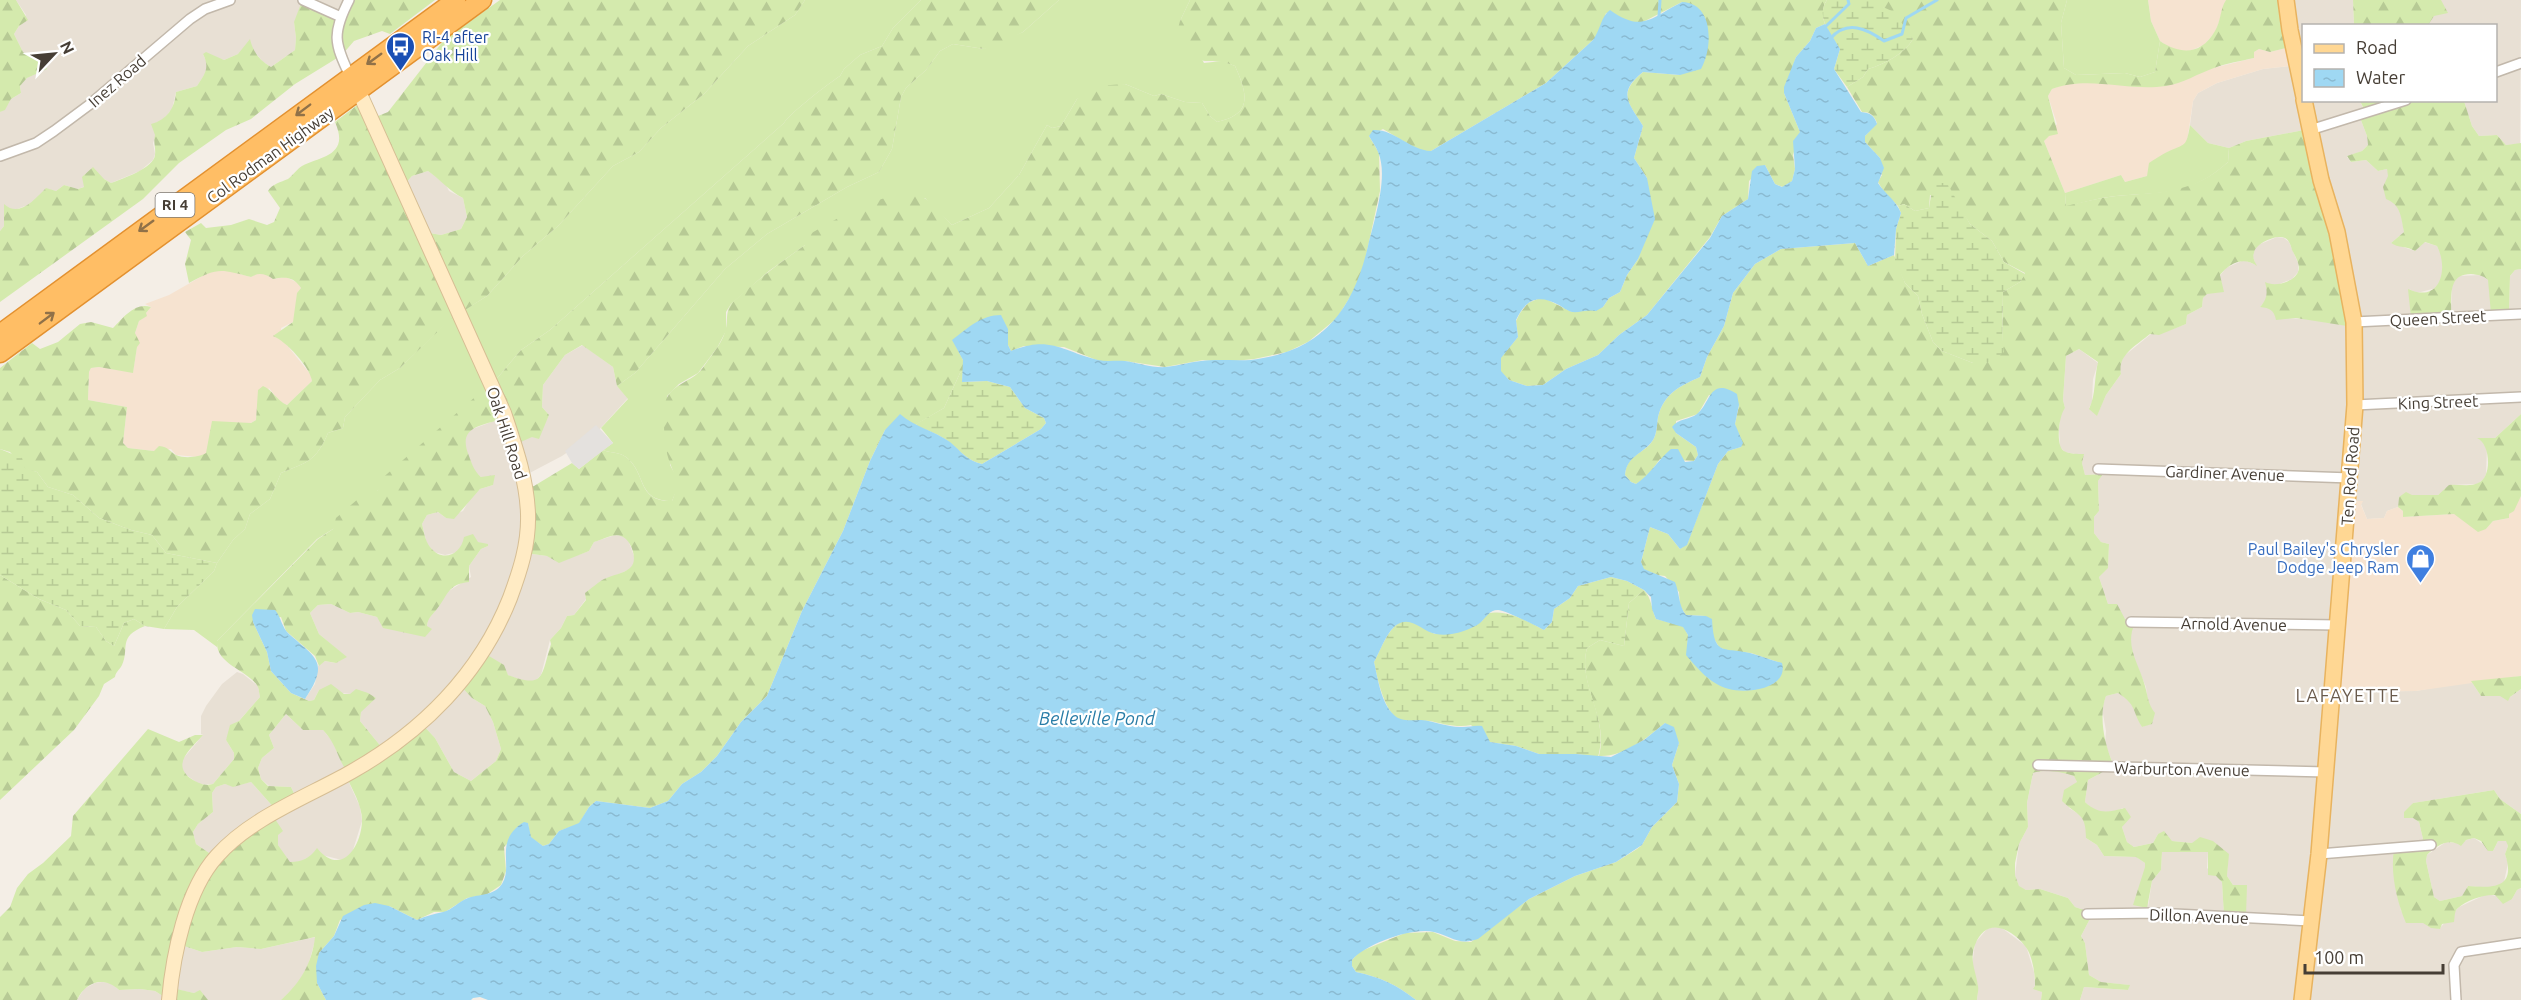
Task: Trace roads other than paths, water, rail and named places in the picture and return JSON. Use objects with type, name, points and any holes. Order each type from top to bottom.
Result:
[{"type":"highway","name":"Col Rodman Highway","points":[[0,353],[355,82],[456,0]]},
{"type":"highway","name":"Col Rodman Highway","points":[[0,334],[355,82],[482,0]]},
{"type":"main road","name":"Ten Rod Road","points":[[2286,0],[2302,89]]},
{"type":"main road","name":"Ten Rod Road","points":[[2302,1000],[2319,854],[2351,478],[2355,405],[2354,322],[2337,232],[2321,180],[2305,102]]},
{"type":"street","name":"Inez Road","points":[[0,156],[36,143],[54,131],[89,105],[190,19],[205,9],[231,0]]},
{"type":"street","points":[[303,0],[341,17]]},
{"type":"street","name":"Oak Hill Road","points":[[169,1000],[184,924],[199,885],[216,857],[235,839],[259,822],[378,756],[436,710],[463,681],[487,645],[505,609],[524,560],[527,503],[517,455],[504,413],[337,41],[336,30],[349,0]]},
{"type":"street","points":[[2497,72],[2521,63]]},
{"type":"street","points":[[2310,130],[2400,102]]},
{"type":"street","name":"Queen Street","points":[[2354,322],[2521,314]]},
{"type":"street","name":"King Street","points":[[2355,405],[2521,397]]},
{"type":"street","name":"Gardiner Avenue","points":[[2098,469],[2351,478]]},
{"type":"street","name":"Arnold Avenue","points":[[2131,622],[2337,626]]},
{"type":"street","name":"Warburton Avenue","points":[[2038,765],[2326,772]]},
{"type":"street","points":[[2319,854],[2431,845]]},
{"type":"street","name":"Dillon Avenue","points":[[2087,914],[2155,914],[2311,921]]},
{"type":"street","points":[[2456,1000],[2454,965],[2461,952],[2521,943]]},
{"type":"water","name":"Belleville Pond","points":[[1682,2],[1692,4],[1700,10],[1708,28],[1708,50],[1701,69],[1680,75],[1643,72],[1635,79],[1628,92],[1630,104],[1643,126],[1634,158],[1647,178],[1655,219],[1638,259],[1627,275],[1620,292],[1609,298],[1603,307],[1596,311],[1572,312],[1552,302],[1539,299],[1528,303],[1516,320],[1518,337],[1501,358],[1501,371],[1509,380],[1527,386],[1543,385],[1566,369],[1598,355],[1619,335],[1647,315],[1710,238],[1722,216],[1748,199],[1752,171],[1757,166],[1765,165],[1775,184],[1782,187],[1792,181],[1795,169],[1793,141],[1800,132],[1784,93],[1784,87],[1796,57],[1810,41],[1816,28],[1825,24],[1840,49],[1834,69],[1861,112],[1871,115],[1877,124],[1865,136],[1865,142],[1880,158],[1884,168],[1878,183],[1901,213],[1896,229],[1894,255],[1868,266],[1855,243],[1781,249],[1755,264],[1733,293],[1724,326],[1707,357],[1700,377],[1674,391],[1664,402],[1653,440],[1632,459],[1626,468],[1625,475],[1636,484],[1671,449],[1678,449],[1685,462],[1694,461],[1698,455],[1696,447],[1676,433],[1672,427],[1697,414],[1716,390],[1728,389],[1737,394],[1739,405],[1735,424],[1743,443],[1741,447],[1728,451],[1718,464],[1687,545],[1680,549],[1668,534],[1650,527],[1641,562],[1644,569],[1675,582],[1686,615],[1706,616],[1712,619],[1715,639],[1721,648],[1750,653],[1782,663],[1779,679],[1764,688],[1745,691],[1729,689],[1716,684],[1686,655],[1688,635],[1683,627],[1656,619],[1651,597],[1644,590],[1627,581],[1611,577],[1578,586],[1570,598],[1554,609],[1552,622],[1544,630],[1498,610],[1490,613],[1475,626],[1453,634],[1431,633],[1413,623],[1403,622],[1390,631],[1374,662],[1383,697],[1397,717],[1403,720],[1426,721],[1458,727],[1482,726],[1490,742],[1516,746],[1539,754],[1611,757],[1644,740],[1665,723],[1674,727],[1679,743],[1672,765],[1679,784],[1677,802],[1652,827],[1642,845],[1616,862],[1575,876],[1529,899],[1478,939],[1460,941],[1425,931],[1402,934],[1368,948],[1352,960],[1352,966],[1356,972],[1388,982],[1416,1000],[488,1000],[480,997],[471,1000],[326,1000],[317,983],[316,966],[319,953],[334,936],[343,916],[364,905],[375,903],[389,906],[417,920],[446,911],[468,898],[491,893],[499,888],[505,877],[509,837],[524,822],[528,823],[531,837],[543,846],[549,844],[559,831],[579,823],[589,807],[596,801],[650,808],[668,801],[682,784],[701,772],[717,756],[741,722],[767,696],[802,611],[843,531],[870,461],[885,430],[900,414],[912,423],[944,438],[968,458],[982,464],[1041,429],[1046,423],[1044,418],[1025,408],[1010,387],[987,381],[962,382],[963,360],[952,340],[969,327],[987,317],[1001,315],[1008,329],[1008,345],[1011,351],[1024,346],[1046,344],[1098,360],[1125,361],[1161,367],[1207,360],[1251,360],[1297,348],[1315,338],[1343,309],[1362,269],[1377,212],[1381,186],[1381,162],[1369,136],[1373,130],[1388,133],[1423,150],[1431,151],[1546,83],[1593,40],[1610,10],[1630,21],[1639,22],[1654,18]]},
{"type":"water","points":[[255,609],[275,610],[287,632],[313,655],[318,669],[317,677],[305,699],[291,693],[271,671],[267,652],[253,622],[252,615]]},
{"type":"waterway","points":[[1659,16],[1660,0]]},
{"type":"waterway","points":[[1825,27],[1849,4],[1848,0]]},
{"type":"waterway","points":[[1830,39],[1843,29],[1857,28],[1884,41],[1902,34],[1906,18],[1937,0]]},
{"type":"place","name":"RI-4 after Oak Hill","points":[[401,72]]},
{"type":"place","name":"Paul Bailey's Chrysler Dodge Jeep Ram","points":[[2420,584]]},
{"type":"district","name":"LAFAYETTE","points":[[2348,696]]}]
